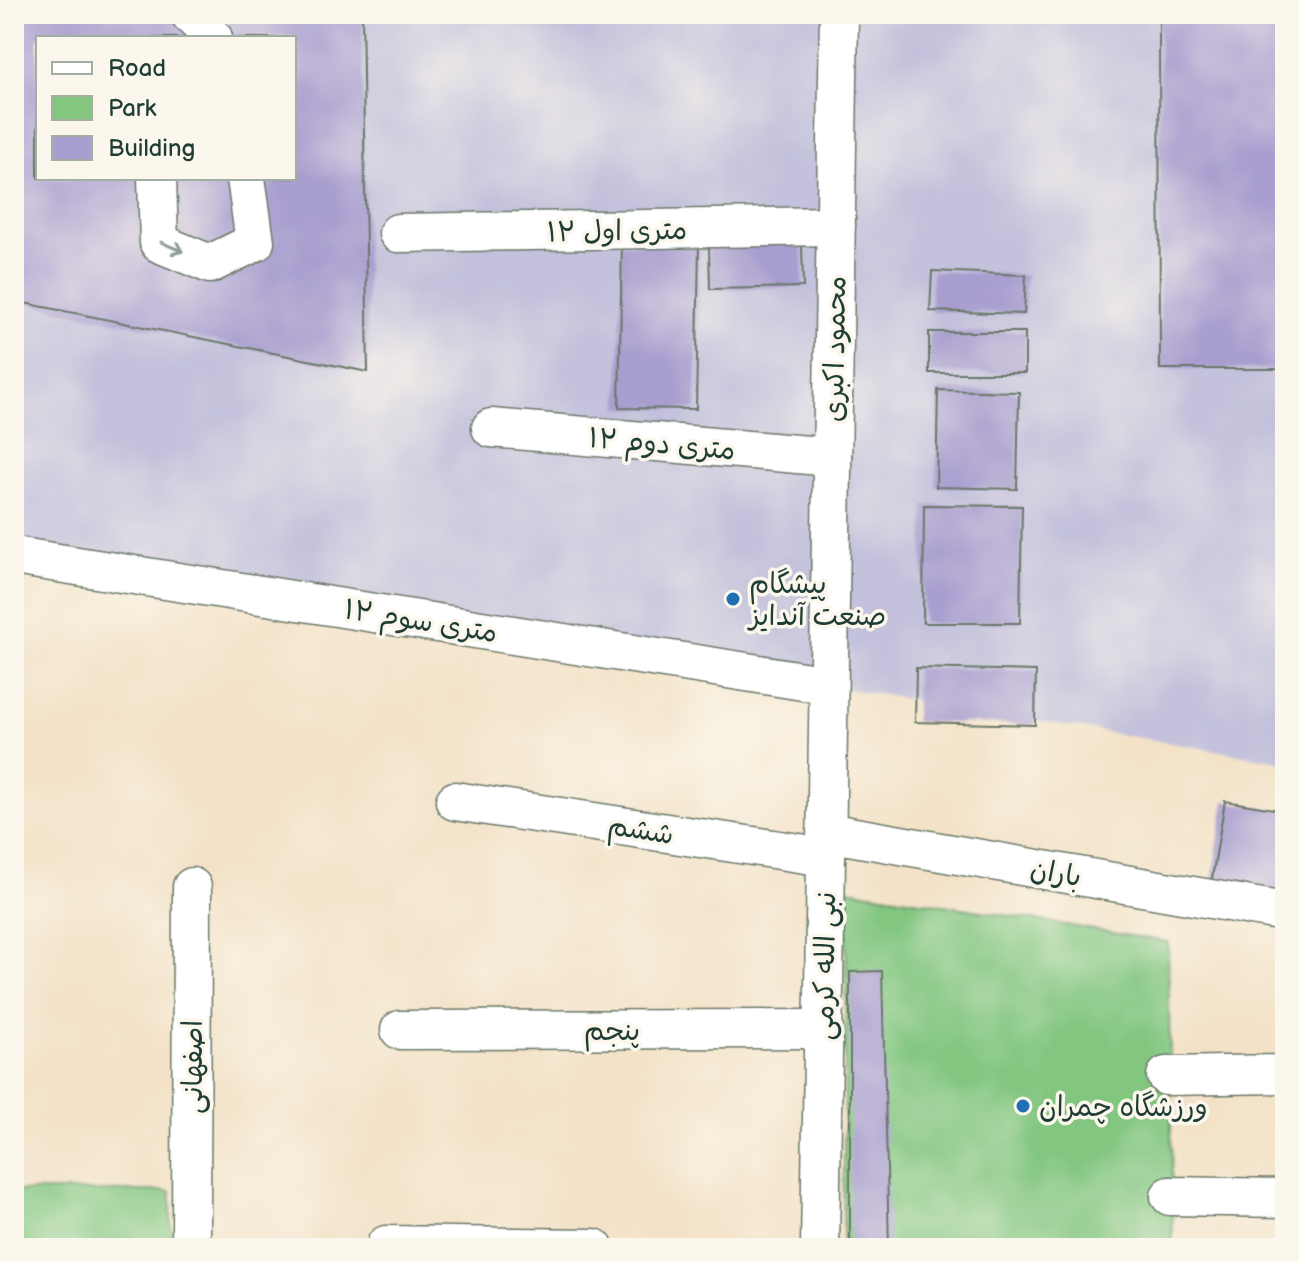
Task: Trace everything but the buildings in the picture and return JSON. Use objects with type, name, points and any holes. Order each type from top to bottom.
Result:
[{"type":"street","points":[[171,36],[189,14],[211,36]]},
{"type":"street","name":"محمود اکبری","points":[[828,685],[839,14]]},
{"type":"street","points":[[157,180],[159,243],[210,264],[255,242],[246,180]]},
{"type":"street","name":"۱۲ متری اول","points":[[398,233],[836,226]]},
{"type":"street","name":"۱۲ متری دوم","points":[[491,428],[832,457]]},
{"type":"street","name":"۱۲ متری سوم","points":[[14,556],[828,685]]},
{"type":"street","name":"نبی الله کرمی","points":[[820,1248],[828,685]]},
{"type":"street","name":"ششم","points":[[455,801],[826,844]]},
{"type":"street","name":"باران","points":[[826,844],[1285,912]]},
{"type":"street","name":"اصفهانی","points":[[191,1248],[192,887]]},
{"type":"street","name":"پنجم","points":[[400,1030],[823,1029]]},
{"type":"street","points":[[1166,1076],[1285,1074]]},
{"type":"street","points":[[1170,1196],[1285,1198]]},
{"type":"street","points":[[386,1245],[594,1248]]},
{"type":"shaded area","points":[[14,14],[1285,14],[1285,762],[14,550]]},
{"type":"green space","name":"ورزشگاه چمران","points":[[847,889],[1168,942],[1173,1248],[843,1248]]},
{"type":"green space","points":[[14,1191],[171,1191],[171,1248],[14,1248]]},
{"type":"place","name":"پیشگام صنعت آندایز","points":[[733,599]]},
{"type":"place","name":"ورزشگاه چمران","points":[[1023,1106]]}]
